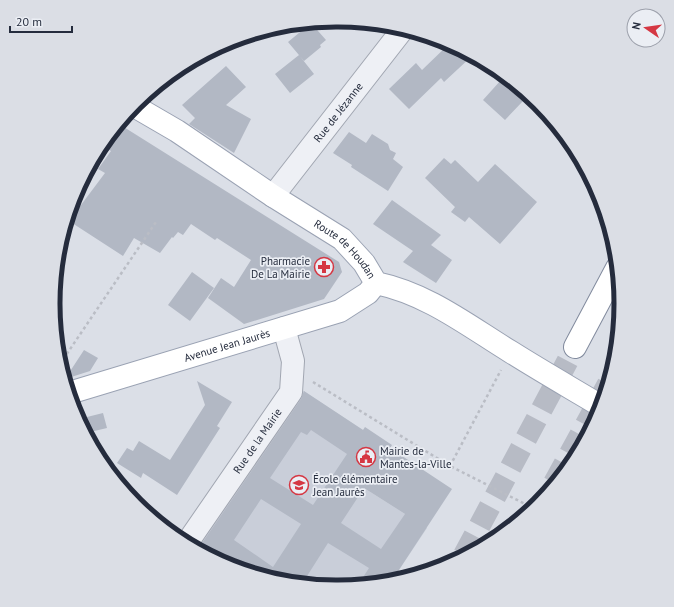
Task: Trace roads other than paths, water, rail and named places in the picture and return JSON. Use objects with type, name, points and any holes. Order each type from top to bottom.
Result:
[{"type":"main road","name":"Route de Houdan","points":[[140,109],[177,131],[273,196],[342,239],[360,258],[376,283],[405,290],[448,310],[511,352],[595,402]]},
{"type":"main road","points":[[575,347],[612,277]]},
{"type":"main road","name":"Avenue Jean Jaurès","points":[[75,391],[340,311],[368,293],[376,283]]},
{"type":"street","name":"Rue de Jézanne","points":[[273,196],[399,34]]},
{"type":"street","name":"Rue de la Mairie","points":[[191,538],[291,392],[293,361],[284,328]]},
{"type":"tunnel","points":[[469,546],[575,347]]},
{"type":"place","name":"Pharmacie De La Mairie","points":[[324,267]]},
{"type":"place","name":"Mairie de Mantes-la-Ville","points":[[366,457]]},
{"type":"place","name":"École élémentaire Jean Jaurès","points":[[299,485]]}]
